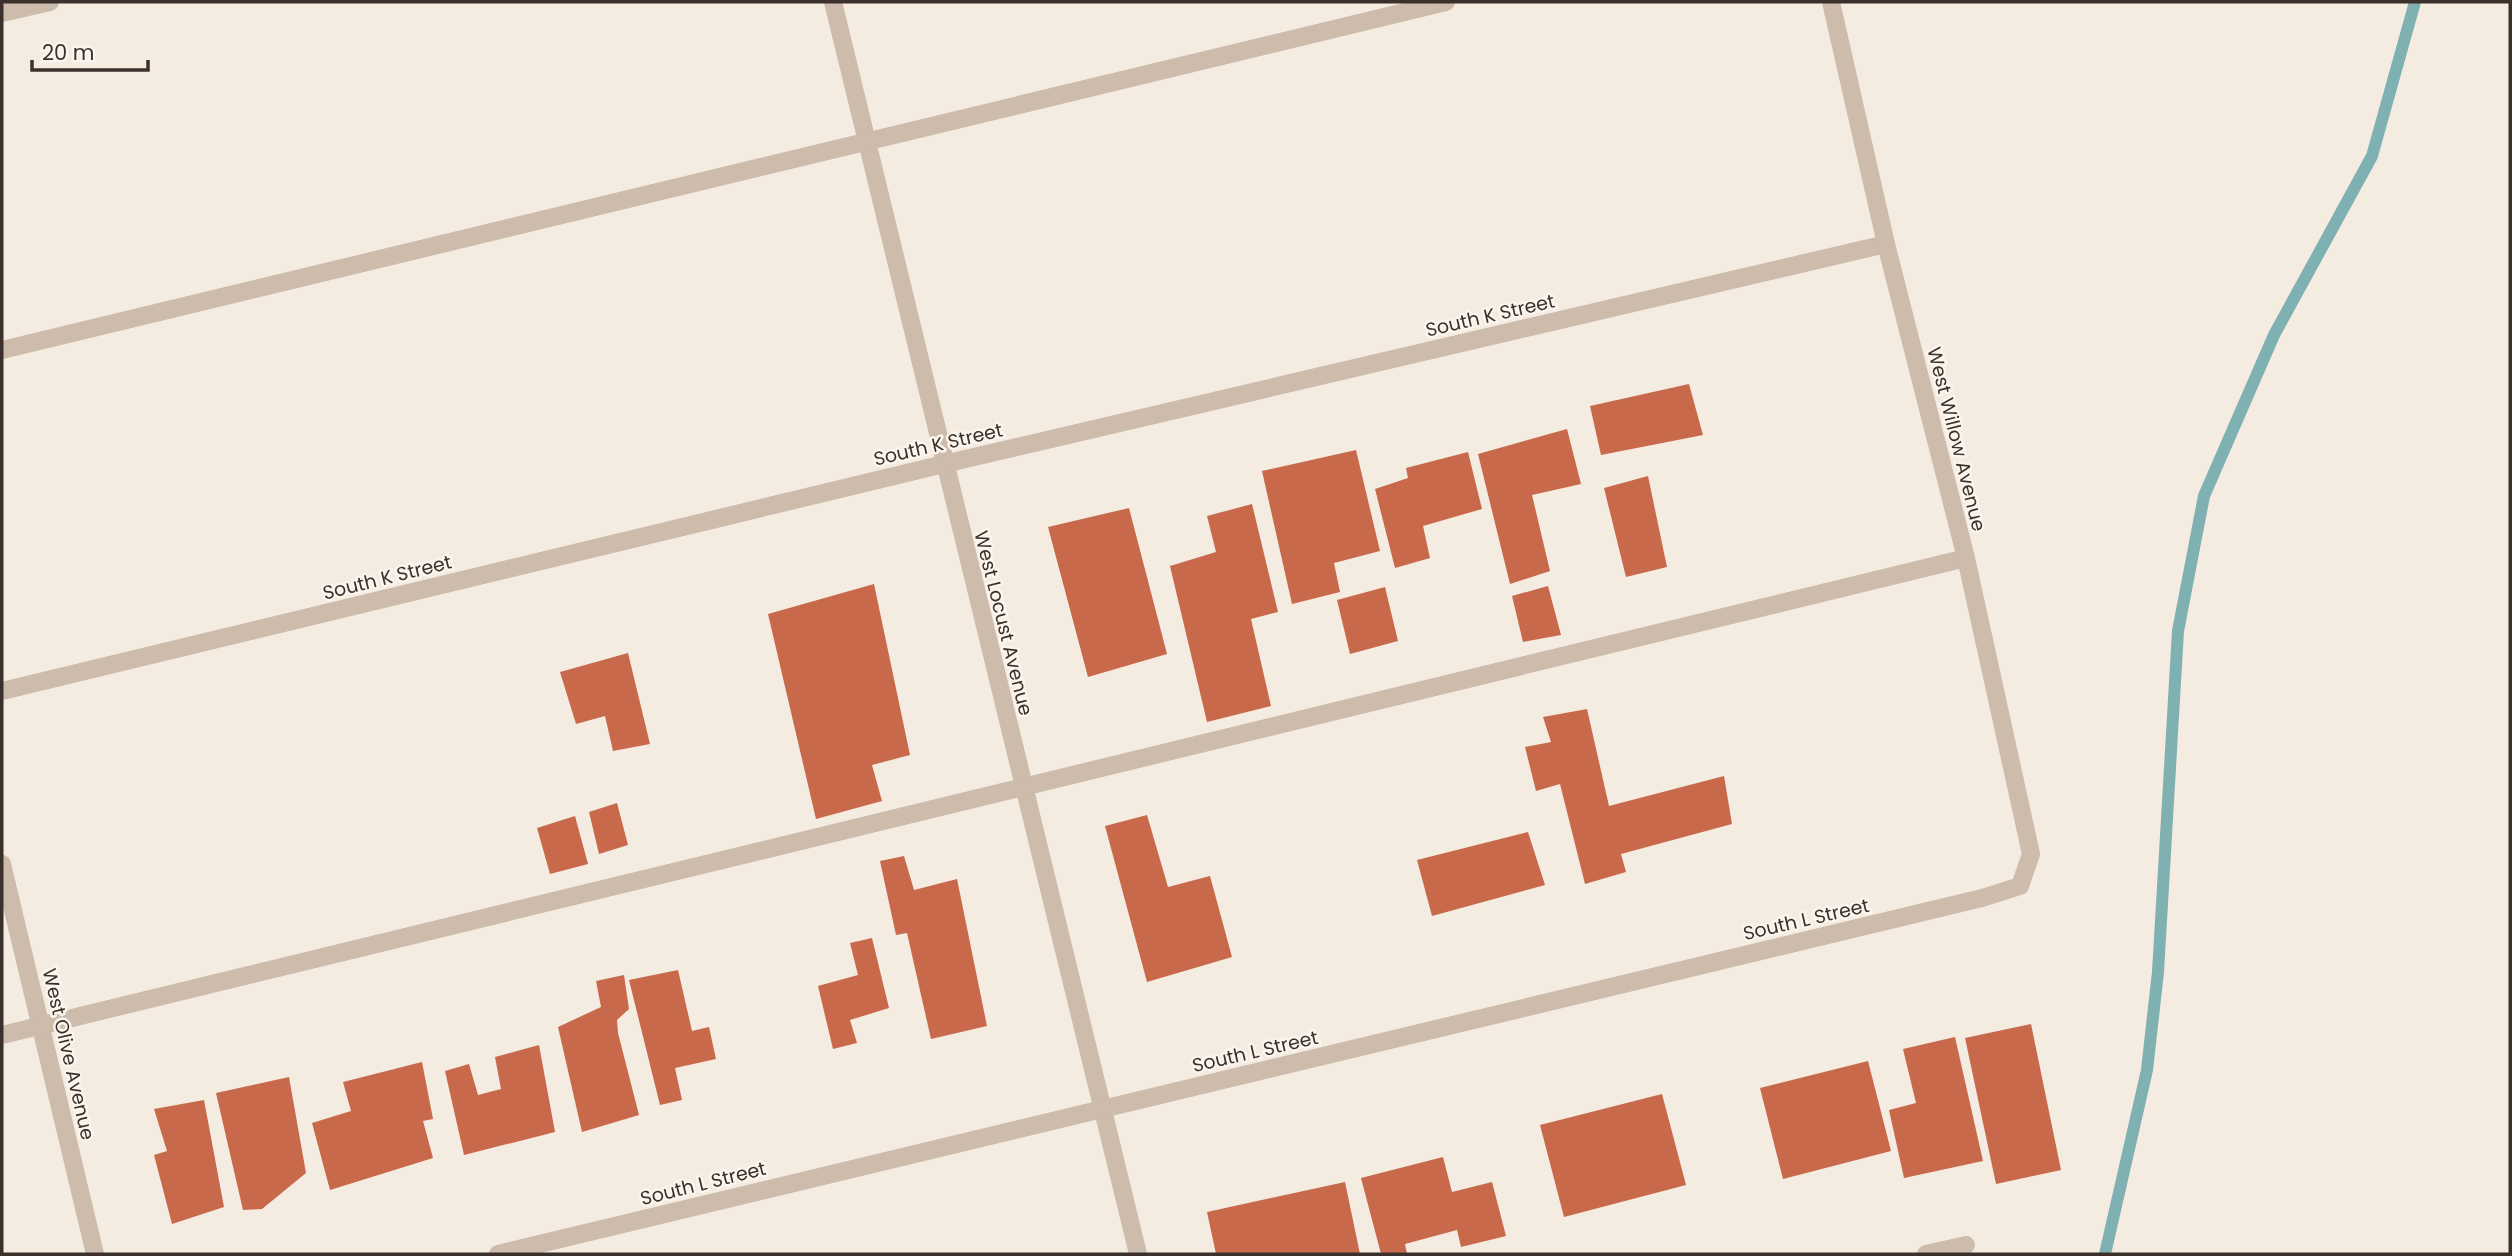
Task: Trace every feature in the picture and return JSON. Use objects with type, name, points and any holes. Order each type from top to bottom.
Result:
[{"type":"street","points":[[2,13],[50,2]]},
{"type":"street","name":"West Locust Avenue","points":[[833,2],[1138,1254]]},
{"type":"street","points":[[2,349],[866,139],[1446,2]]},
{"type":"street","name":"West Willow Avenue","points":[[1831,2],[1886,244],[1966,558],[2031,853],[2020,886]]},
{"type":"street","name":"South K Street","points":[[2,691],[944,464],[1886,244]]},
{"type":"street","points":[[2,1035],[1966,558]]},
{"type":"street","name":"West Olive Avenue","points":[[2,864],[95,1254]]},
{"type":"street","name":"South L Street","points":[[498,1254],[1969,902],[2020,886]]},
{"type":"street","points":[[1926,1254],[1966,1245]]},
{"type":"building","points":[[1689,384],[1703,435],[1601,455],[1590,406]]},
{"type":"building","points":[[1567,429],[1581,484],[1532,495],[1550,571],[1510,584],[1478,454]]},
{"type":"building","points":[[1356,450],[1380,551],[1334,563],[1340,592],[1292,604],[1262,471]]},
{"type":"building","points":[[1468,452],[1482,509],[1423,526],[1430,558],[1395,568],[1375,489],[1408,478],[1406,468]]},
{"type":"building","points":[[1648,476],[1667,567],[1626,577],[1604,488]]},
{"type":"building","points":[[1252,504],[1278,612],[1251,619],[1271,706],[1207,722],[1170,566],[1216,552],[1207,516]]},
{"type":"building","points":[[1129,508],[1167,654],[1088,677],[1048,527]]},
{"type":"building","points":[[874,584],[910,755],[872,765],[882,801],[816,819],[768,614]]},
{"type":"building","points":[[1548,586],[1561,635],[1523,642],[1512,596]]},
{"type":"building","points":[[1385,587],[1398,641],[1350,654],[1337,600]]},
{"type":"building","points":[[628,653],[650,744],[613,751],[605,716],[576,724],[560,672]]},
{"type":"building","points":[[1587,709],[1609,806],[1724,776],[1732,824],[1621,854],[1626,872],[1585,884],[1560,784],[1536,791],[1525,747],[1551,742],[1543,717]]},
{"type":"building","points":[[617,803],[628,845],[599,854],[589,812]]},
{"type":"building","points":[[1147,815],[1168,887],[1210,876],[1232,957],[1147,982],[1105,826]]},
{"type":"building","points":[[575,816],[588,864],[550,874],[537,828]]},
{"type":"building","points":[[1528,832],[1545,885],[1432,916],[1417,860]]},
{"type":"building","points":[[904,856],[914,890],[957,879],[987,1026],[931,1039],[907,933],[896,935],[880,861]]},
{"type":"building","points":[[872,938],[889,1008],[850,1020],[857,1043],[833,1049],[818,986],[858,975],[850,943]]},
{"type":"building","points":[[678,970],[692,1031],[709,1027],[716,1059],[675,1068],[682,1100],[660,1105],[629,980]]},
{"type":"building","points":[[624,975],[629,1009],[617,1020],[618,1033],[639,1115],[582,1132],[558,1027],[601,1007],[596,981]]},
{"type":"building","points":[[2031,1024],[2061,1170],[1996,1184],[1965,1038]]},
{"type":"building","points":[[1955,1037],[1983,1161],[1904,1178],[1889,1110],[1916,1103],[1903,1049]]},
{"type":"building","points":[[539,1045],[555,1132],[464,1155],[445,1071],[469,1064],[478,1095],[501,1089],[495,1057]]},
{"type":"building","points":[[1868,1061],[1891,1151],[1783,1179],[1760,1088]]},
{"type":"building","points":[[422,1062],[433,1119],[423,1121],[433,1158],[330,1190],[312,1123],[351,1111],[343,1082]]},
{"type":"building","points":[[289,1077],[306,1173],[262,1209],[243,1210],[216,1093]]},
{"type":"building","points":[[1662,1094],[1686,1185],[1564,1217],[1540,1125]]},
{"type":"building","points":[[204,1100],[224,1207],[172,1224],[154,1155],[167,1151],[154,1109]]},
{"type":"building","points":[[1443,1157],[1452,1192],[1492,1182],[1506,1236],[1461,1247],[1457,1230],[1405,1244],[1407,1254],[1381,1254],[1361,1178]]},
{"type":"building","points":[[1345,1182],[1360,1254],[1216,1254],[1207,1212]]},
{"type":"waterway","points":[[2105,1254],[2147,1070],[2158,972],[2178,631],[2204,496],[2274,335],[2372,156],[2415,2]]}]
